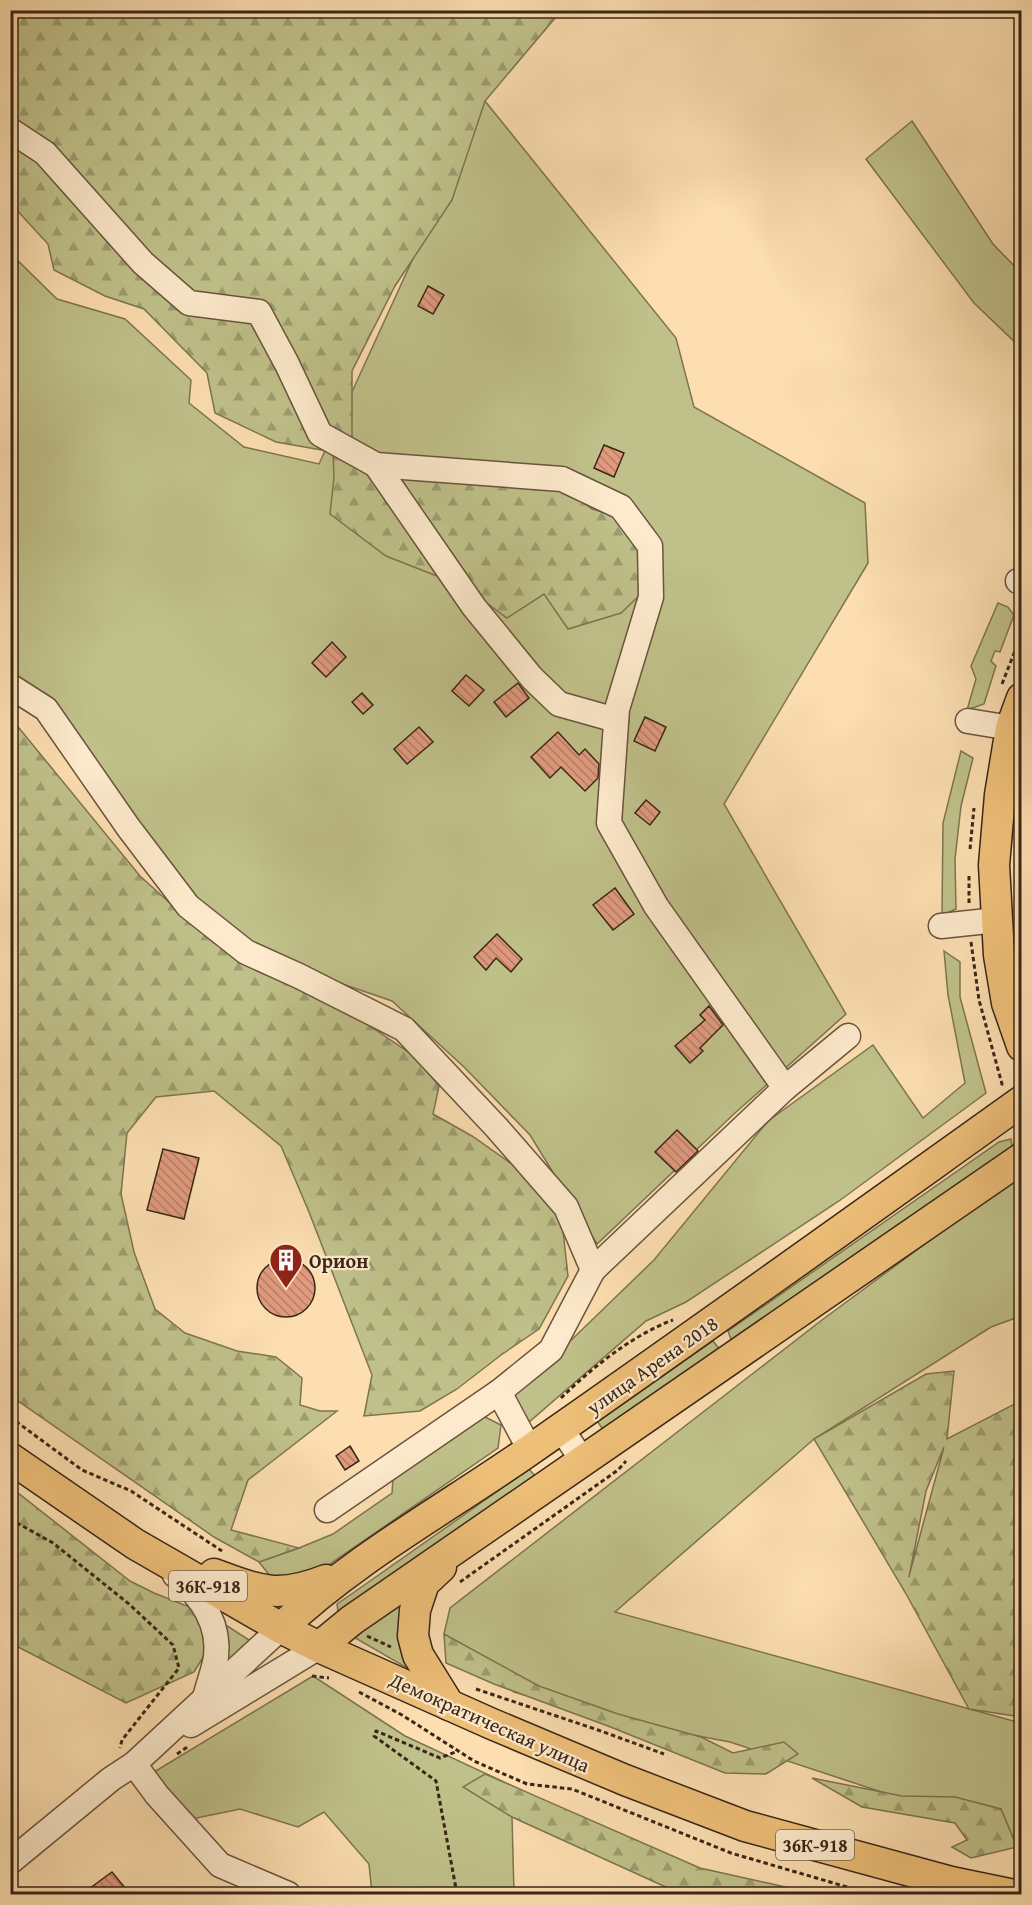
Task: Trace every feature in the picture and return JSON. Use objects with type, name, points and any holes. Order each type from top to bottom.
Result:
[{"type":"main road","points":[[1011,693],[1011,728],[1000,795],[994,865],[983,922],[999,955],[1007,1003],[1022,1046]]},
{"type":"main road","name":"улица Арена 2018","points":[[281,1628],[311,1600],[352,1570],[530,1450],[558,1416],[722,1317],[1011,1096]]},
{"type":"main road","name":"улица Арена 2018","points":[[319,1647],[352,1620],[582,1460],[1022,1158]]},
{"type":"main road","name":"Демократическая улица","points":[[10,1458],[135,1544],[281,1628],[448,1706],[625,1780],[745,1826],[951,1882],[1009,1894]]},
{"type":"main road","points":[[448,1706],[418,1655],[413,1636],[414,1618],[424,1583],[465,1542]]},
{"type":"main road","points":[[135,1544],[262,1590],[288,1592],[312,1586],[352,1570]]},
{"type":"street","points":[[10,130],[45,153],[143,263],[189,303],[259,312],[320,434],[376,465],[562,478],[621,507],[650,546],[651,597],[617,709],[609,823],[656,906],[785,1088]]},
{"type":"street","points":[[376,465],[474,607],[532,678],[559,704],[616,720]]},
{"type":"street","points":[[10,686],[46,709],[128,827],[188,906],[246,952],[404,1029],[497,1128],[566,1207],[593,1269]]},
{"type":"street","points":[[968,721],[1011,728]]},
{"type":"street","points":[[941,926],[983,922]]},
{"type":"street","points":[[327,1510],[499,1392],[551,1350],[593,1269],[785,1088],[848,1036]]},
{"type":"street","points":[[499,1392],[530,1450]]},
{"type":"street","points":[[558,1416],[582,1460]]},
{"type":"street","points":[[135,1544],[190,1588],[211,1616],[216,1638],[216,1658],[205,1698]]},
{"type":"street","points":[[14,1854],[111,1779],[139,1770],[153,1748],[281,1628]]},
{"type":"street","points":[[153,1748],[319,1647]]},
{"type":"street","points":[[139,1770],[157,1795],[220,1865],[276,1893]]},
{"type":"path","points":[[1011,693],[1022,633]]},
{"type":"path","points":[[970,858],[974,805]]},
{"type":"path","points":[[970,869],[983,922],[979,1000],[1002,1084],[1011,1096]]},
{"type":"path","points":[[558,1416],[587,1373],[652,1328],[682,1316]]},
{"type":"path","points":[[10,1417],[82,1470],[131,1491],[228,1556]]},
{"type":"path","points":[[455,1586],[618,1470],[632,1455]]},
{"type":"path","points":[[10,1520],[54,1543],[129,1604],[173,1645],[179,1668],[122,1740],[111,1779]]},
{"type":"path","points":[[362,1634],[393,1648]]},
{"type":"path","points":[[306,1678],[314,1676],[334,1679]]},
{"type":"path","points":[[353,1689],[402,1715],[474,1761],[527,1784],[572,1789],[731,1853],[871,1894]]},
{"type":"path","points":[[473,1689],[664,1754]]},
{"type":"path","points":[[457,1894],[436,1781],[374,1736],[376,1731],[440,1758],[458,1751]]},
{"type":"path","points":[[139,1770],[197,1742]]},
{"type":"green space","points":[[11,11],[561,11],[485,101],[452,200],[395,286],[352,371],[352,441],[376,476],[566,489],[592,509],[613,515],[641,540],[643,592],[621,613],[568,629],[544,594],[507,618],[477,596],[442,578],[386,556],[330,514],[334,478],[333,452],[276,442],[215,413],[207,373],[144,309],[105,296],[54,270],[48,244],[13,206],[11,208]]},
{"type":"green space","points":[[485,101],[676,338],[694,407],[865,503],[868,563],[724,804],[846,1014],[735,1113],[597,1244],[530,1135],[464,1067],[392,1001],[261,956],[207,914],[148,838],[51,699],[11,672],[10,253],[57,299],[125,319],[191,380],[189,403],[244,447],[319,464]]},
{"type":"green space","points":[[912,121],[993,244],[1021,273],[1021,348],[974,303],[866,159]]},
{"type":"green space","points":[[998,603],[1008,607],[1014,615],[1000,652],[995,651],[991,661],[996,666],[984,704],[967,710],[976,679],[971,666]]},
{"type":"green space","points":[[10,717],[140,876],[214,943],[275,977],[345,1009],[417,1058],[439,1086],[433,1114],[472,1136],[519,1169],[562,1222],[568,1276],[539,1329],[457,1389],[420,1411],[364,1416],[372,1375],[281,1146],[214,1091],[156,1097],[127,1133],[121,1194],[134,1252],[155,1309],[185,1333],[237,1351],[276,1357],[302,1378],[300,1405],[320,1411],[337,1411],[248,1480],[231,1530],[299,1548],[259,1562],[214,1537],[11,1396]]},
{"type":"green space","points":[[961,751],[973,758],[961,806],[955,859],[956,909],[942,915],[943,823]]},
{"type":"green space","points":[[1021,818],[1021,979],[1016,898]]},
{"type":"green space","points":[[944,951],[960,962],[960,997],[986,1093],[839,1201],[686,1302],[646,1321],[529,1422],[510,1393],[561,1350],[654,1260],[768,1121],[873,1045],[923,1118],[965,1083],[948,995]]},
{"type":"green space","points":[[1011,1139],[1012,1146],[1008,1154],[732,1342],[728,1331],[999,1142]]},
{"type":"green space","points":[[1021,1173],[1021,1316],[991,1327],[814,1439],[615,1612],[1021,1723],[1021,1838],[730,1742],[629,1723],[514,1692],[444,1634],[450,1608],[822,1320]]},
{"type":"green space","points":[[713,1341],[720,1350],[604,1431],[597,1421]]},
{"type":"green space","points":[[954,1371],[947,1439],[1013,1405],[1021,1397],[1021,1717],[969,1709],[905,1592],[814,1439],[926,1374]],"holes":[[[944,1447],[910,1573],[926,1491]]]},
{"type":"green space","points":[[485,1417],[501,1425],[498,1448],[314,1575],[274,1581],[259,1562],[333,1534],[392,1493],[393,1478],[474,1421]]},
{"type":"green space","points":[[529,1469],[538,1479],[344,1614],[338,1612],[337,1604]]},
{"type":"green space","points":[[10,1490],[18,1493],[130,1581],[192,1608],[206,1632],[207,1651],[194,1672],[126,1703],[18,1647],[10,1630]]},
{"type":"green space","points":[[417,1591],[421,1676],[350,1635]]},
{"type":"green space","points":[[221,1622],[249,1640],[249,1645],[227,1668]]},
{"type":"green space","points":[[444,1634],[539,1686],[618,1714],[701,1737],[733,1753],[784,1742],[798,1754],[766,1774],[725,1773],[494,1684],[446,1663]]},
{"type":"green space","points":[[313,1676],[405,1736],[532,1795],[512,1817],[514,1894],[372,1894],[369,1864],[324,1812],[298,1827],[240,1809],[192,1819],[154,1772]]},
{"type":"green space","points":[[485,1774],[700,1868],[817,1894],[681,1894],[512,1817],[463,1787]]},
{"type":"green space","points":[[812,1778],[902,1796],[955,1797],[1001,1809],[1017,1847],[971,1858],[952,1847],[967,1840],[955,1823],[862,1807]]},
{"type":"building","points":[[428,286],[444,295],[433,314],[418,306]]},
{"type":"building","points":[[604,445],[624,453],[614,477],[594,468]]},
{"type":"building","points":[[332,642],[346,657],[326,677],[312,663]]},
{"type":"building","points":[[466,675],[484,690],[469,706],[452,691]]},
{"type":"building","points":[[518,683],[529,698],[506,717],[494,702]]},
{"type":"building","points":[[362,693],[373,705],[363,714],[352,702]]},
{"type":"building","points":[[645,717],[666,727],[655,751],[634,741]]},
{"type":"building","points":[[419,727],[433,742],[407,764],[394,749]]},
{"type":"building","points":[[558,732],[579,755],[585,749],[599,764],[598,778],[585,791],[561,767],[550,778],[531,757]]},
{"type":"building","points":[[646,800],[660,812],[650,825],[635,813]]},
{"type":"building","points":[[615,888],[634,914],[613,930],[593,905]]},
{"type":"building","points":[[497,934],[522,959],[511,972],[496,958],[486,970],[474,957]]},
{"type":"building","points":[[709,1006],[723,1025],[700,1048],[703,1051],[690,1063],[675,1046],[705,1020],[700,1015]]},
{"type":"building","points":[[677,1130],[698,1151],[676,1172],[655,1152]]},
{"type":"building","points":[[163,1149],[199,1158],[184,1219],[147,1210]]},
{"type":"building","name":"Орион","points":[[280,1259],[292,1259],[307,1267],[315,1282],[315,1294],[307,1309],[292,1317],[280,1317],[265,1309],[257,1294],[257,1282],[265,1267]]},
{"type":"building","points":[[350,1446],[359,1461],[345,1470],[336,1456]]},
{"type":"building","points":[[112,1872],[130,1894],[82,1894]]},
{"type":"place","name":"Орион","points":[[286,1289]]}]
